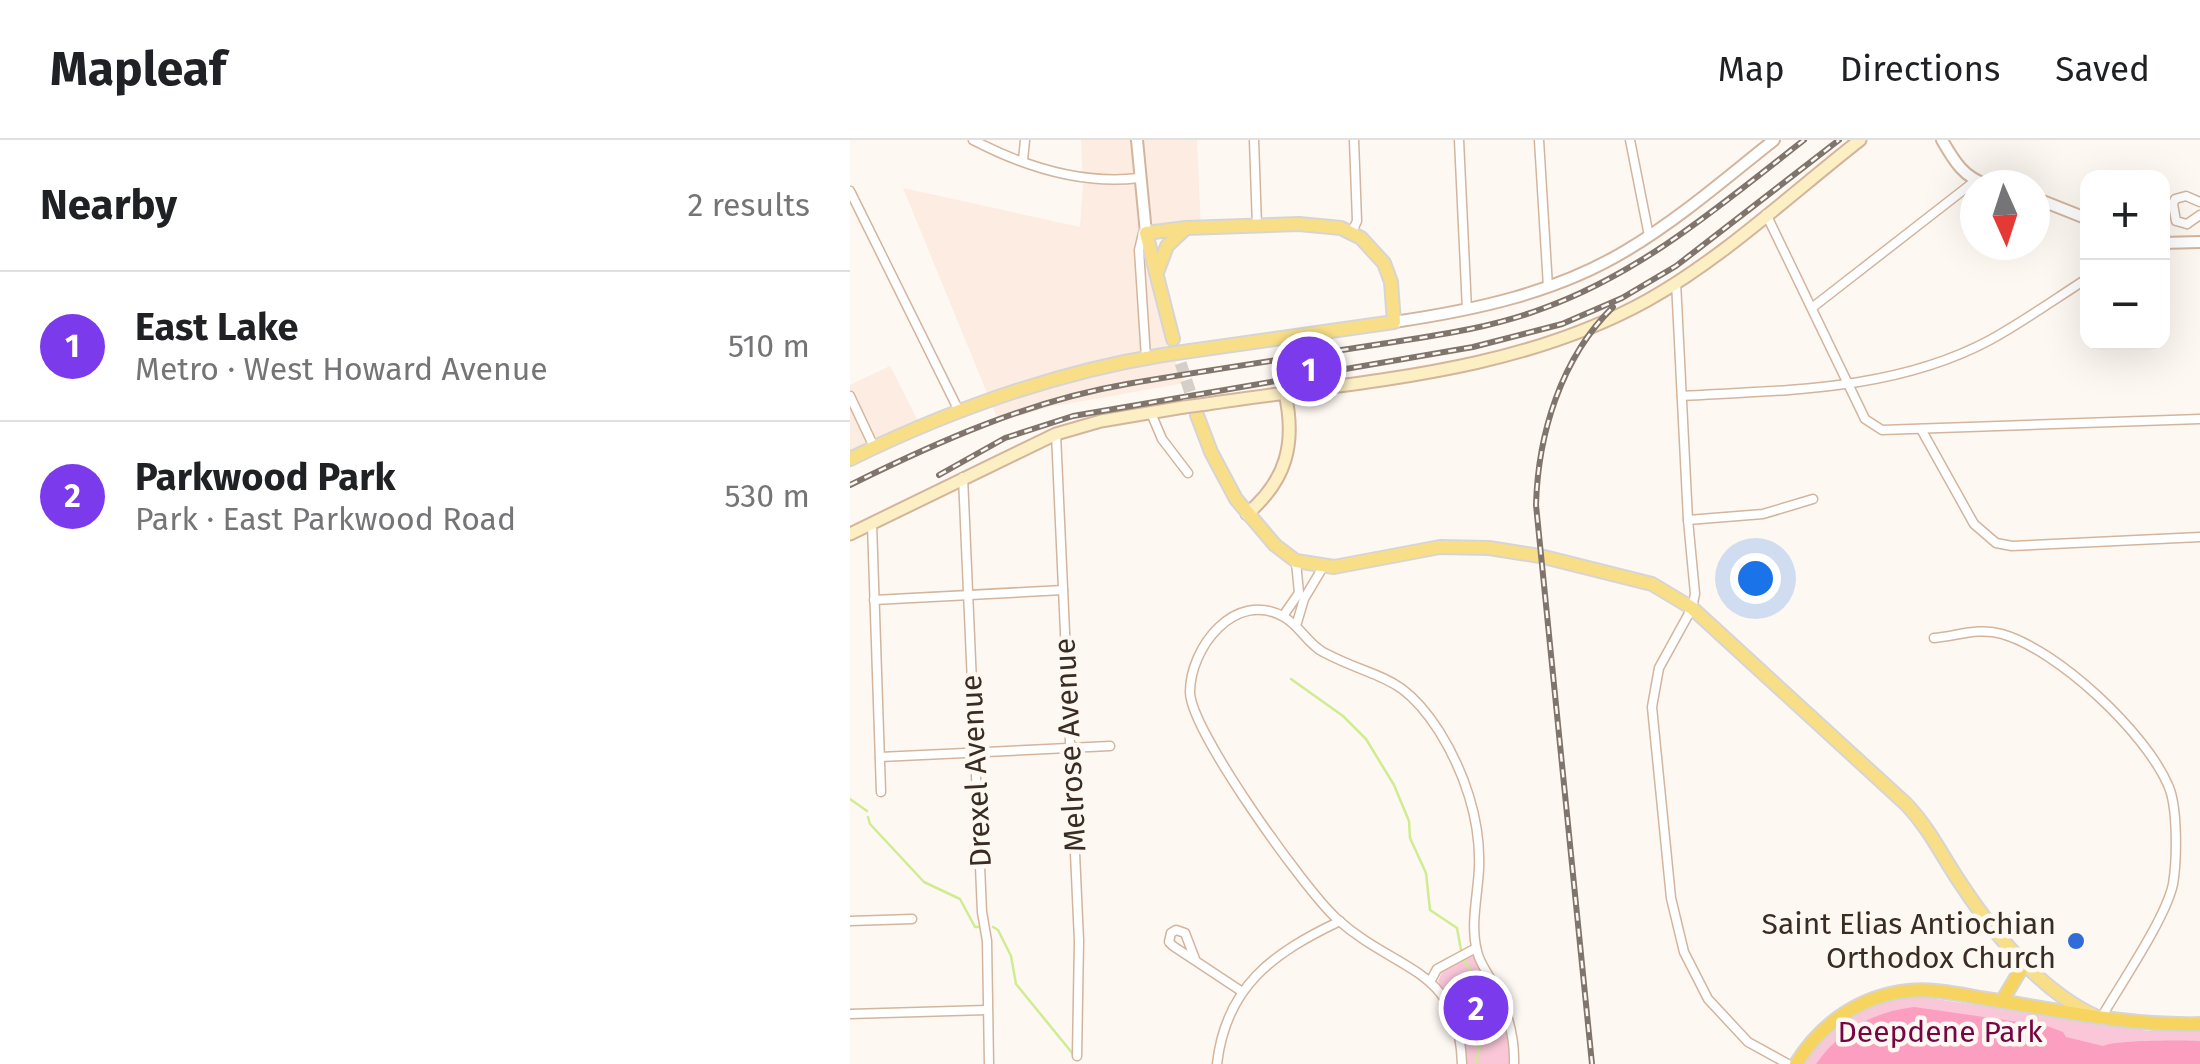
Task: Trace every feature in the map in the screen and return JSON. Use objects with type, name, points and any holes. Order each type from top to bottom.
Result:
[{"type":"highway","points":[[2002,1002],[2024,964]]},
{"type":"highway","points":[[1796,1064],[1816,1036],[1851,1008],[1882,996],[1927,991],[2101,1018],[2163,1025],[2200,1024]]},
{"type":"main road","points":[[850,534],[1056,434],[1088,424],[1184,407],[1202,410],[1480,362],[1598,324],[1676,282],[1860,140]]},
{"type":"main road","points":[[850,459],[958,409],[1012,390],[1146,358],[1394,322],[1388,273],[1377,254],[1352,232],[1318,224],[1146,231],[1173,339]]},
{"type":"main road","points":[[1157,280],[1160,257],[1186,228]]},
{"type":"main road","points":[[1246,514],[1271,490],[1286,463],[1292,436],[1285,393]]},
{"type":"main road","points":[[1202,410],[1211,452],[1246,514],[1275,546],[1296,561],[1323,568],[1440,548],[1489,548],[1644,581],[1692,608],[1918,816],[1968,895],[2024,964],[2063,997],[2101,1018]]},
{"type":"street","points":[[973,140],[1059,175],[1080,179],[1140,178]]},
{"type":"street","points":[[1023,160],[1025,140]]},
{"type":"street","points":[[1138,140],[1146,231],[1139,246],[1146,358]]},
{"type":"street","points":[[1254,140],[1258,226]]},
{"type":"street","points":[[1352,232],[1358,220],[1354,140]]},
{"type":"street","points":[[1459,140],[1467,310]]},
{"type":"street","points":[[1539,140],[1548,287]]},
{"type":"street","points":[[1630,140],[1649,236]]},
{"type":"street","points":[[1394,322],[1467,310],[1548,287],[1602,264],[1649,236],[1774,140]]},
{"type":"street","points":[[1942,140],[1963,170]]},
{"type":"street","points":[[850,191],[958,409]]},
{"type":"street","points":[[1813,307],[1960,194]]},
{"type":"street","points":[[2188,224],[2176,221],[2172,204],[2186,196],[2200,202]]},
{"type":"street","points":[[2050,204],[2080,216]]},
{"type":"street","points":[[1766,214],[1865,419],[1882,430],[2200,419]]},
{"type":"street","points":[[2188,224],[2200,215]]},
{"type":"street","points":[[2188,224],[2194,242]]},
{"type":"street","points":[[1676,282],[1695,586],[1692,608],[1659,668],[1652,707],[1677,930],[1696,978],[1724,1019],[1748,1042],[1788,1064]]},
{"type":"street","points":[[1682,396],[1850,385],[1942,360],[1988,341],[2080,283]]},
{"type":"street","points":[[850,396],[874,447]]},
{"type":"street","points":[[1151,413],[1162,439],[1188,472]]},
{"type":"street","points":[[1920,429],[1974,524],[1996,543],[2012,546],[2200,538]]},
{"type":"street","name":"Melrose Avenue","points":[[1056,434],[1078,941],[1077,1056]]},
{"type":"street","name":"Drexel Avenue","points":[[963,477],[989,1064]]},
{"type":"street","points":[[1688,520],[1763,514],[1813,499]]},
{"type":"street","points":[[872,524],[882,792]]},
{"type":"street","points":[[1283,616],[1300,594],[1296,561]]},
{"type":"street","points":[[1296,626],[1304,599],[1323,568]]},
{"type":"street","points":[[874,600],[1063,590]]},
{"type":"street","points":[[1462,1064],[1460,1028],[1445,997],[1431,980],[1380,950],[1340,920],[1311,889],[1215,754],[1190,701],[1192,670],[1198,651],[1213,632],[1232,618],[1253,611],[1283,616],[1320,650],[1398,684],[1440,732],[1464,782],[1475,821],[1479,860],[1476,948],[1509,1018],[1514,1064]]},
{"type":"street","points":[[1934,638],[1976,631],[2002,634],[2052,657],[2098,694],[2167,782],[2175,851],[2171,891],[2142,950],[2101,1018]]},
{"type":"street","points":[[880,757],[1110,746]]},
{"type":"street","points":[[850,921],[912,919]]},
{"type":"street","points":[[1216,1064],[1222,1028],[1241,990],[1258,971],[1303,939],[1340,920]]},
{"type":"street","points":[[1431,980],[1438,969],[1476,948]]},
{"type":"street","points":[[1195,959],[1241,990]]},
{"type":"street","points":[[850,1014],[988,1010]]},
{"type":"shaded area","points":[[1081,140],[1197,140],[1201,229],[1140,235],[1167,342],[1185,383],[1049,407],[999,422],[903,188],[1080,227]]},
{"type":"shaded area","points":[[890,366],[921,427],[914,436],[850,465],[850,385]]},
{"type":"green space","points":[[1473,955],[1503,1021],[1510,1064],[1462,1064],[1462,1028],[1438,981],[1442,972]]},
{"type":"green space","name":"Deepdene Park","points":[[1916,996],[2148,1031],[2200,1031],[2200,1064],[1802,1064],[1825,1037],[1851,1017],[1881,1003]]},
{"type":"green space","name":"Deepdene Park","points":[[1914,1007],[2047,1026],[2066,1037],[2103,1046],[2200,1041],[2200,1064],[1816,1064],[1836,1041],[1871,1018]]},
{"type":"waterway","points":[[1291,679],[1343,716],[1366,739],[1394,785],[1409,821],[1410,838],[1426,873],[1430,910],[1457,928],[1461,950]]},
{"type":"waterway","points":[[850,799],[867,811]]},
{"type":"waterway","points":[[868,817],[870,824],[924,882],[960,899],[978,927]]},
{"type":"waterway","points":[[993,927],[1011,956],[1016,984],[1073,1054]]},
{"type":"waterway","points":[[1465,961],[1487,1008],[1476,1064]]},
{"type":"tunnel","points":[[1175,346],[1197,413]]},
{"type":"railway","points":[[850,485],[985,424],[1091,391],[1460,331],[1544,308],[1615,276],[1648,256],[1804,140]]},
{"type":"railway","points":[[939,475],[1005,438],[1073,416],[1473,347],[1562,324],[1622,298],[1676,266],[1839,140]]},
{"type":"railway","points":[[1592,1064],[1536,505],[1542,451],[1556,398],[1579,349],[1613,307]]},
{"type":"place","name":"East Lake","points":[[1309,369]]},
{"type":"place","name":"Saint Elias Antiochian Orthodox Church","points":[[2076,941]]},
{"type":"place","name":"Parkwood Park","points":[[1476,1008]]}]
